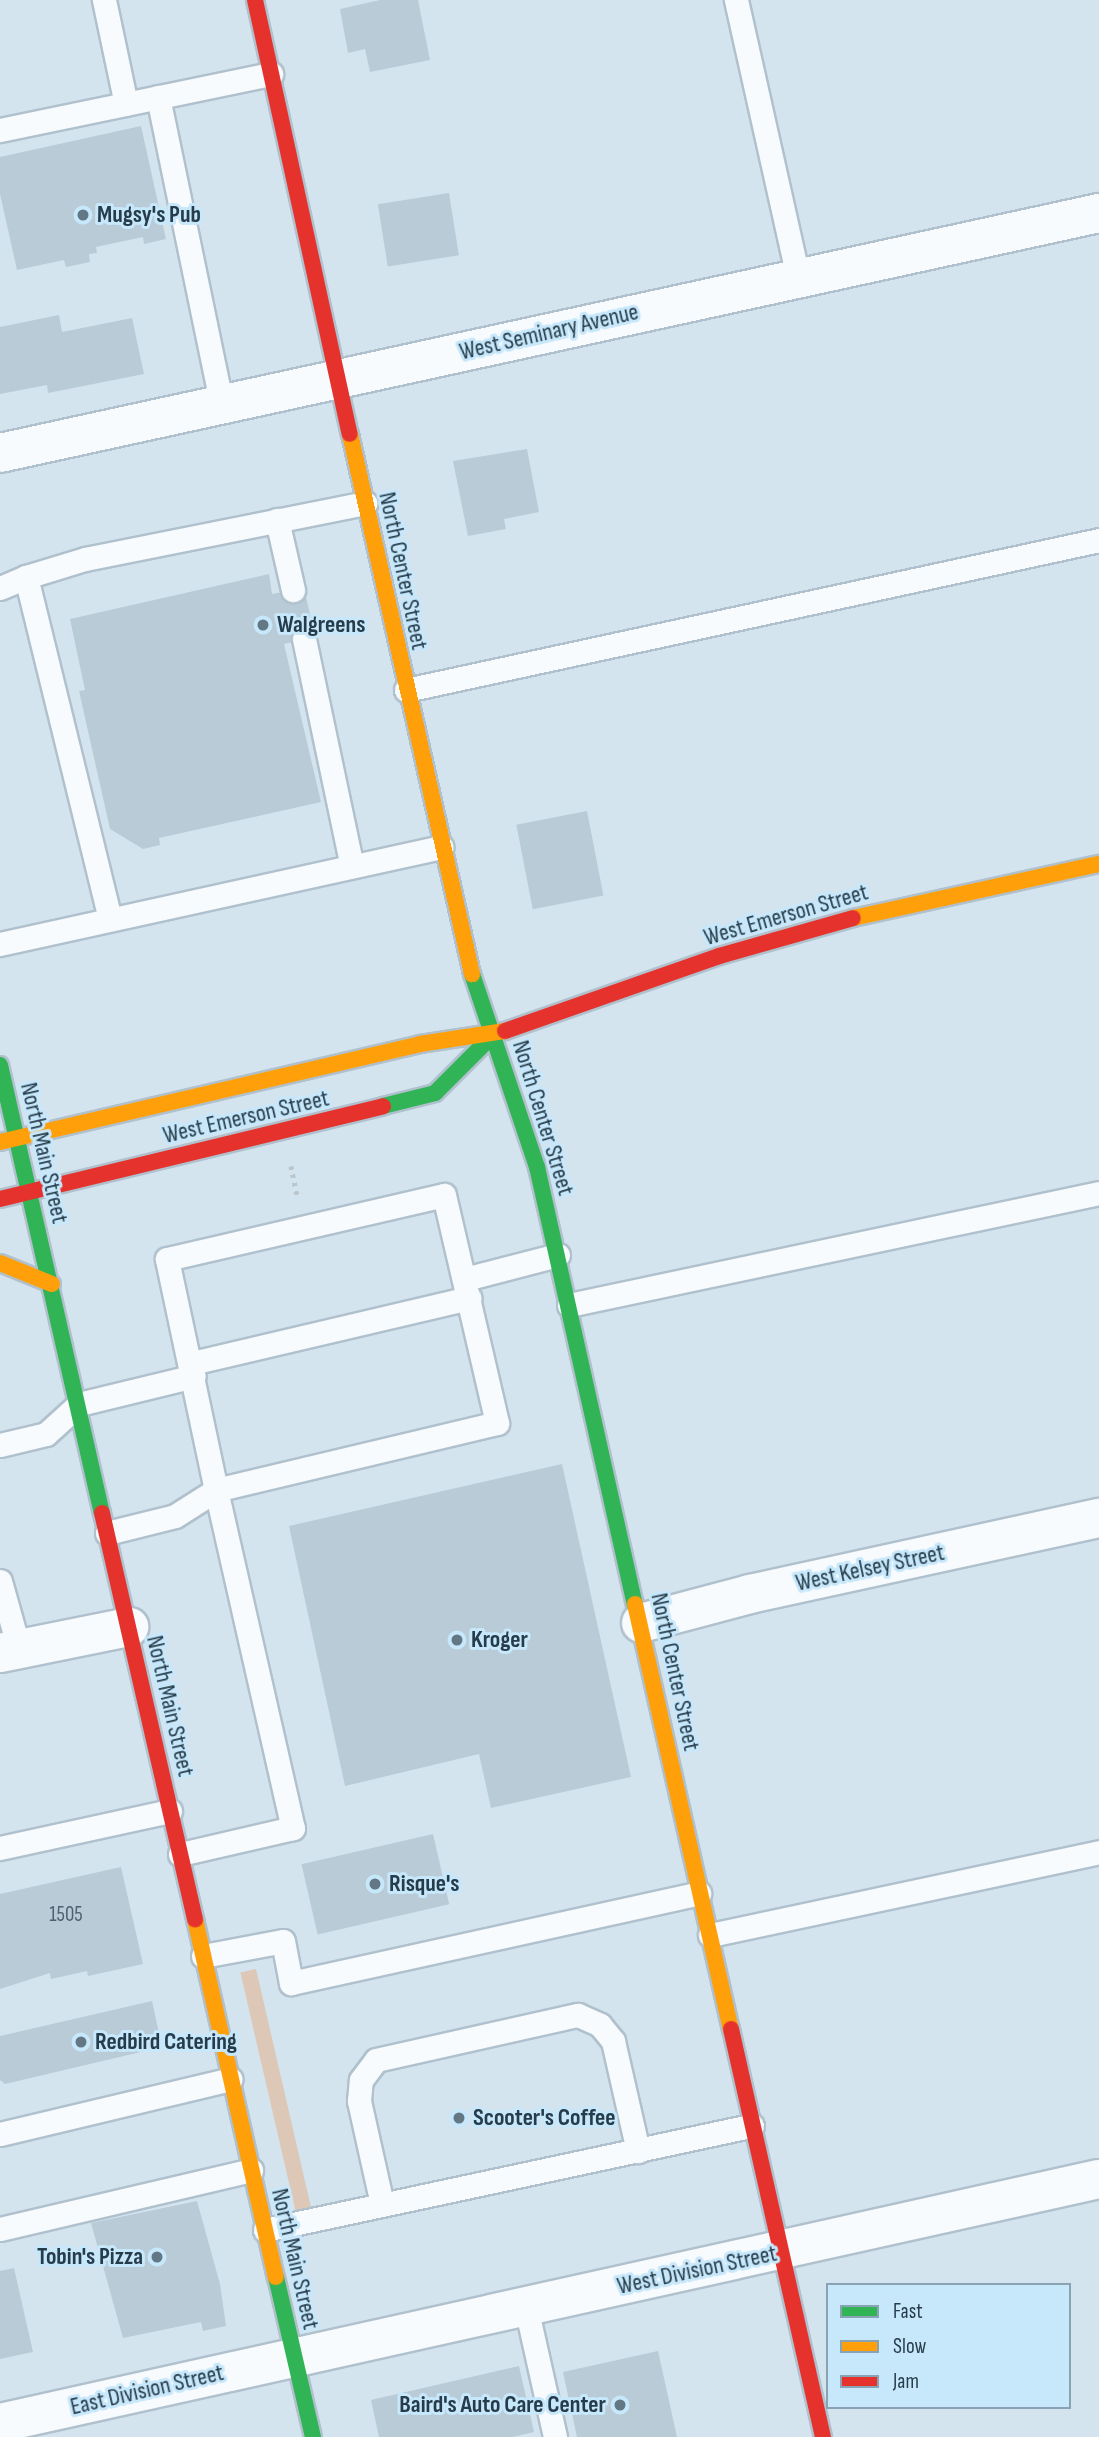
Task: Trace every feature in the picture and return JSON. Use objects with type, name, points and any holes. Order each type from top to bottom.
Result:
[{"type":"main road","name":"North Center Street","points":[[255,0],[462,943],[537,1167],[823,2437]]},
{"type":"main road","name":"West Emerson Street","points":[[0,1142],[420,1044],[493,1035],[719,956],[825,924],[1099,864]]},
{"type":"main road","name":"West Emerson Street","points":[[0,1199],[436,1093],[493,1035]]},
{"type":"main road","name":"North Main Street","points":[[0,1066],[52,1284],[313,2437]]},
{"type":"main road","points":[[0,1263],[52,1284]]},
{"type":"street","name":"West Seminary Avenue","points":[[0,453],[1099,213]]},
{"type":"street","name":"West Kelsey Street","points":[[641,1623],[750,1594],[1099,1518]]},
{"type":"street","points":[[10,1651],[129,1627]]},
{"type":"street","name":"West Division Street","points":[[293,2358],[781,2252],[1099,2179]]},
{"type":"street","name":"East Division Street","points":[[0,2423],[293,2358]]},
{"type":"lane","points":[[736,0],[798,278]]},
{"type":"lane","points":[[105,6],[126,104]]},
{"type":"lane","points":[[0,130],[271,74]]},
{"type":"lane","points":[[158,97],[222,405]]},
{"type":"lane","points":[[0,587],[85,559],[365,502]]},
{"type":"lane","points":[[276,520],[293,590]]},
{"type":"lane","points":[[406,690],[1099,540]]},
{"type":"lane","points":[[26,577],[110,919]]},
{"type":"lane","points":[[304,639],[352,866]]},
{"type":"lane","points":[[0,944],[441,847]]},
{"type":"lane","points":[[569,1305],[1099,1193]]},
{"type":"lane","points":[[107,1534],[175,1516],[216,1490],[496,1423],[444,1195],[167,1259],[193,1370],[216,1490],[293,1828],[180,1854]]},
{"type":"lane","points":[[0,1445],[46,1434],[79,1404],[467,1289],[558,1255]]},
{"type":"lane","points":[[0,1581],[10,1651]]},
{"type":"lane","points":[[0,1848],[170,1811]]},
{"type":"lane","points":[[710,1935],[1099,1852]]},
{"type":"lane","points":[[203,1956],[283,1941],[291,1983],[699,1893]]},
{"type":"lane","points":[[382,2204],[359,2101],[361,2080],[376,2060],[578,2015],[600,2025],[613,2041],[638,2151]]},
{"type":"lane","points":[[0,2134],[231,2079]]},
{"type":"lane","points":[[265,2230],[752,2126]]},
{"type":"lane","points":[[0,2229],[251,2170]]},
{"type":"lane","points":[[526,2307],[555,2437]]},
{"type":"shaded area","points":[[256,1969],[311,2209],[296,2212],[240,1973]]},
{"type":"building","points":[[380,0],[418,0],[430,60],[370,72],[365,49],[348,53],[340,9]]},
{"type":"building","name":"Mugsy's Pub","points":[[141,126],[166,239],[144,244],[143,237],[96,247],[97,253],[89,254],[90,262],[66,267],[64,260],[17,270],[0,194],[0,157]]},
{"type":"building","points":[[449,193],[459,255],[388,266],[378,204]]},
{"type":"building","points":[[59,315],[62,332],[132,318],[144,374],[48,393],[47,385],[0,394],[0,327]]},
{"type":"building","points":[[527,449],[539,512],[504,519],[506,529],[468,536],[453,461]]},
{"type":"building","name":"Walgreens","points":[[269,574],[272,594],[304,588],[315,637],[284,644],[321,802],[159,838],[160,845],[143,849],[110,829],[79,691],[85,690],[70,619]]},
{"type":"building","points":[[587,811],[603,895],[533,909],[516,825]]},
{"type":"building","name":"Kroger","points":[[562,1464],[631,1777],[491,1808],[479,1754],[345,1786],[289,1526]]},
{"type":"building","name":"Risque's","points":[[433,1834],[449,1904],[318,1935],[301,1864]]},
{"type":"building","points":[[121,1867],[143,1964],[88,1976],[87,1971],[51,1979],[50,1973],[0,1989],[0,1894]]},
{"type":"building","name":"Redbird Catering","points":[[152,2001],[162,2047],[5,2084],[0,2080],[0,2036]]},
{"type":"building","name":"Tobin's Pizza","points":[[197,2201],[220,2284],[226,2326],[203,2331],[201,2322],[123,2338],[91,2223]]},
{"type":"building","points":[[14,2268],[33,2352],[0,2359],[0,2271]]},
{"type":"building","name":"Baird's Auto Care Center","points":[[658,2351],[677,2437],[577,2437],[563,2372]]},
{"type":"building","points":[[519,2366],[534,2432],[513,2437],[379,2437],[371,2400]]},
{"type":"traffic: fast","points":[[472,974],[537,1167],[635,1604]]},
{"type":"traffic: fast","points":[[383,1106],[435,1093],[493,1035]]},
{"type":"traffic: fast","points":[[0,1065],[102,1513]]},
{"type":"traffic: fast","points":[[276,2277],[313,2437]]},
{"type":"traffic: slow","points":[[350,434],[472,974]]},
{"type":"traffic: slow","points":[[853,918],[1099,864]]},
{"type":"traffic: slow","points":[[0,1142],[420,1044],[505,1031]]},
{"type":"traffic: slow","points":[[0,1263],[52,1284]]},
{"type":"traffic: slow","points":[[635,1604],[731,2029]]},
{"type":"traffic: slow","points":[[195,1919],[276,2277]]},
{"type":"traffic: jam","points":[[255,0],[350,434]]},
{"type":"traffic: jam","points":[[505,1031],[719,956],[853,918]]},
{"type":"traffic: jam","points":[[0,1199],[383,1106]]},
{"type":"traffic: jam","points":[[102,1513],[195,1919]]},
{"type":"traffic: jam","points":[[731,2029],[823,2437]]},
{"type":"place","name":"Mugsy's Pub","points":[[83,215]]},
{"type":"place","name":"Walgreens","points":[[263,625]]},
{"type":"place","name":"Kroger","points":[[457,1640]]},
{"type":"place","name":"Risque's","points":[[375,1884]]},
{"type":"place","name":"Redbird Catering","points":[[81,2042]]},
{"type":"place","name":"Scooter's Coffee","points":[[459,2118]]},
{"type":"place","name":"Tobin's Pizza","points":[[157,2257]]},
{"type":"place","name":"Baird's Auto Care Center","points":[[620,2405]]}]
